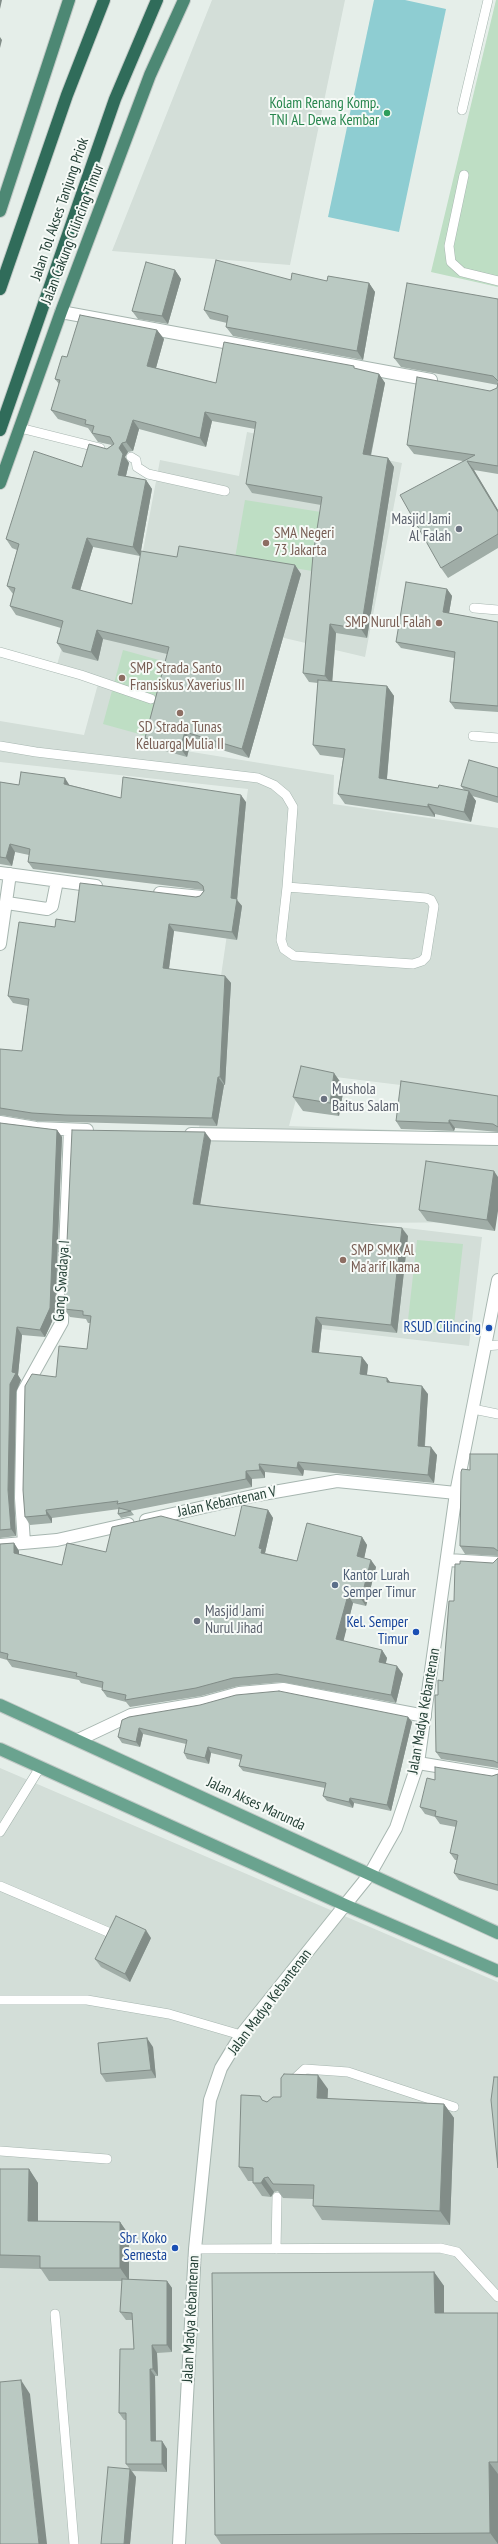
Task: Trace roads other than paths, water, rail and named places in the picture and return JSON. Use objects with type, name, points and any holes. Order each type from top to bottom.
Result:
[{"type":"highway","points":[[0,211],[69,0]]},
{"type":"highway","name":"Jalan Tol Akses Tanjung Priok","points":[[0,289],[66,95],[104,0]]},
{"type":"highway","name":"Jalan Tol Akses Tanjung Priok","points":[[0,430],[115,99],[157,0]]},
{"type":"highway","name":"Jalan Cakung Cilincing Timur","points":[[0,483],[61,312],[150,75],[184,0]]},
{"type":"main road","name":"Jalan Akses Marunda","points":[[0,1705],[498,1933]]},
{"type":"main road","points":[[0,1750],[345,1905],[498,1971]]},
{"type":"street","points":[[61,312],[444,383]]},
{"type":"street","points":[[0,944],[7,904],[5,874],[57,882],[110,887]]},
{"type":"street","points":[[7,904],[47,909],[52,906],[57,882]]},
{"type":"street","points":[[148,892],[202,898]]},
{"type":"street","points":[[0,1122],[36,1128],[102,1131]]},
{"type":"street","name":"Gang Swadaya I","points":[[24,1543],[21,1498],[24,1392],[62,1322],[70,1130]]},
{"type":"street","points":[[180,1133],[498,1139]]},
{"type":"street","name":"Jalan Madya Kebantenan","points":[[179,2544],[195,2249],[210,2100],[221,2068],[242,2035],[370,1874],[396,1828],[418,1763],[448,1560],[456,1493],[498,1280]]},
{"type":"street","name":"Jalan Kebantenan V","points":[[0,1545],[57,1540],[257,1495],[337,1481],[456,1493]]},
{"type":"street","points":[[448,1560],[498,1563]]},
{"type":"street","points":[[78,1740],[131,1715],[203,1703],[239,1693],[283,1689],[425,1716]]},
{"type":"street","points":[[418,1763],[498,1776]]},
{"type":"lane","points":[[462,110],[488,0]]},
{"type":"lane","points":[[464,176],[449,246],[451,262],[462,272],[498,281]]},
{"type":"lane","points":[[20,428],[106,450]]},
{"type":"lane","points":[[131,457],[136,460],[138,467],[148,474],[225,491]]},
{"type":"lane","points":[[474,608],[498,610]]},
{"type":"lane","points":[[0,652],[81,675],[151,699]]},
{"type":"lane","points":[[473,736],[498,738]]},
{"type":"lane","points":[[0,746],[258,778],[274,786],[286,795],[293,807],[287,887],[281,940],[284,948],[294,956],[413,964],[422,961],[426,957],[434,906],[431,900],[426,898],[287,887]]},
{"type":"lane","points":[[485,1346],[498,1345]]},
{"type":"lane","points":[[473,1409],[498,1414]]},
{"type":"lane","points":[[0,1832],[39,1768]]},
{"type":"lane","points":[[0,1886],[108,1932]]},
{"type":"lane","points":[[0,2000],[87,2000],[169,2014],[242,2035]]},
{"type":"lane","points":[[284,2092],[287,2086],[305,2069],[348,2072],[454,2107]]},
{"type":"lane","points":[[0,2151],[107,2159]]},
{"type":"lane","points":[[276,2249],[277,2197]]},
{"type":"lane","points":[[195,2249],[440,2248],[457,2252],[498,2297]]},
{"type":"lane","points":[[55,2314],[74,2544]]},
{"type":"water","name":"Kolam Renang Komp. TNI AL Dewa Kembar","points":[[374,0],[405,0],[446,9],[399,232],[328,217]]},
{"type":"place","name":"Kolam Renang Komp. TNI AL Dewa Kembar","points":[[387,113]]},
{"type":"place","name":"Masjid Jami Al Falah","points":[[459,529]]},
{"type":"place","name":"SMA Negeri 73 Jakarta","points":[[266,543]]},
{"type":"place","name":"SMP Nurul Falah","points":[[439,623]]},
{"type":"place","name":"SMP Strada Santo Fransiskus Xaverius III","points":[[122,678]]},
{"type":"place","name":"SD Strada Tunas Keluarga Mulia II","points":[[180,713]]},
{"type":"place","name":"Mushola Baitus Salam","points":[[324,1099]]},
{"type":"place","name":"SMP SMK Al Ma'arif Ikama","points":[[343,1260]]},
{"type":"place","name":"RSUD Cilincing","points":[[489,1328]]},
{"type":"place","name":"Kantor Lurah Semper Timur","points":[[335,1585]]},
{"type":"place","name":"Masjid Jami Nurul Jihad","points":[[197,1621]]},
{"type":"place","name":"Kel. Semper Timur","points":[[416,1632]]},
{"type":"place","name":"Sbr. Koko Semesta","points":[[175,2248]]}]
